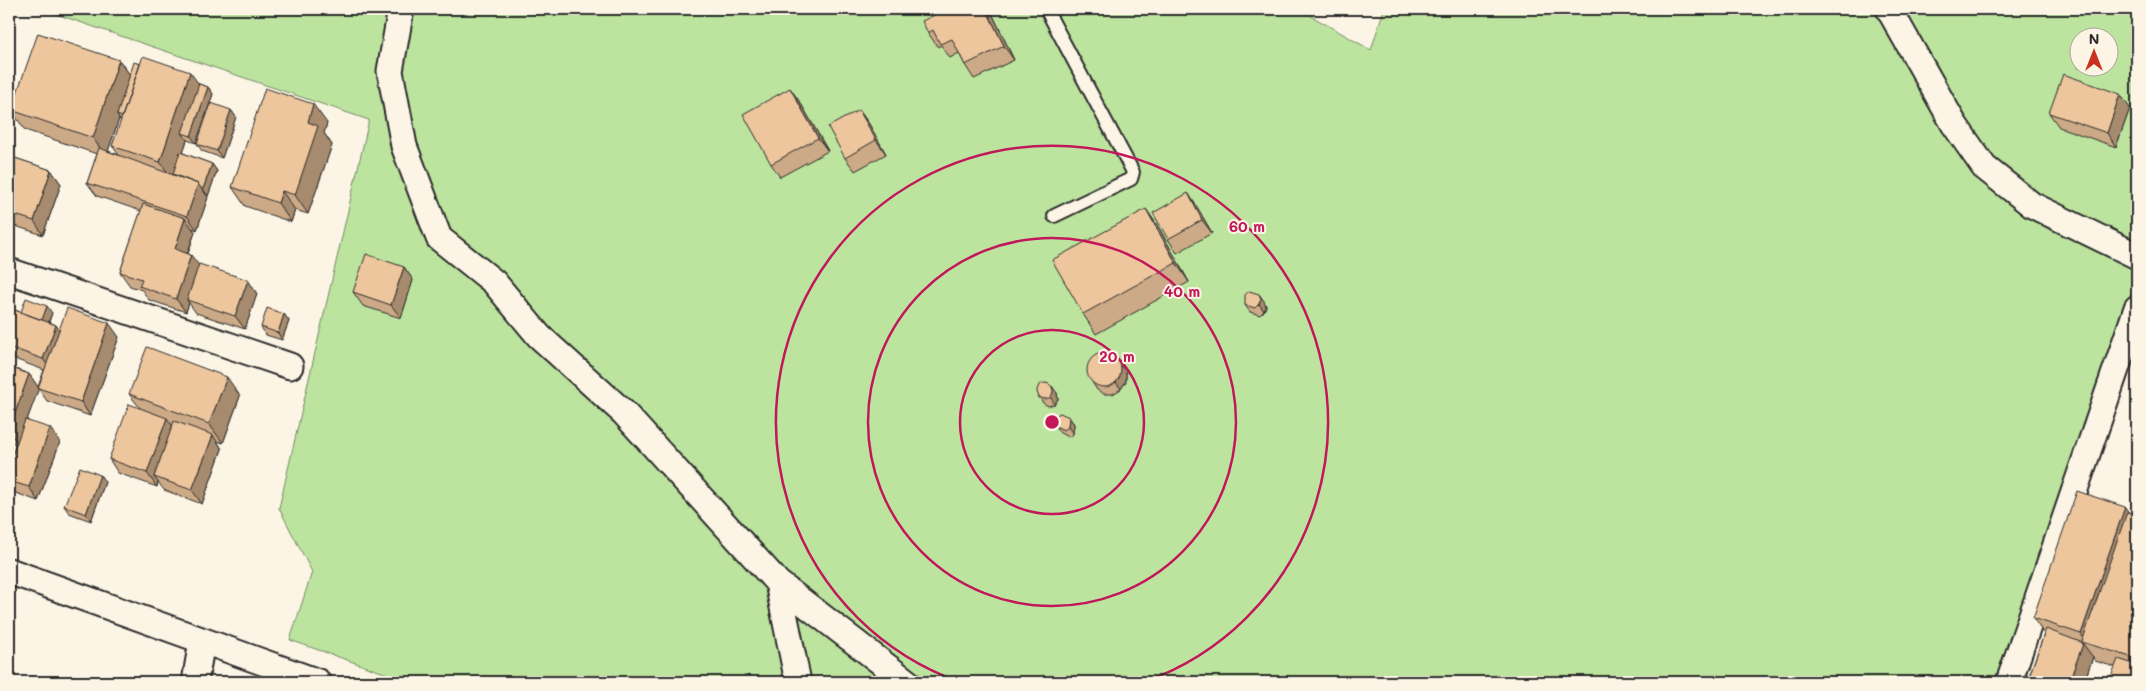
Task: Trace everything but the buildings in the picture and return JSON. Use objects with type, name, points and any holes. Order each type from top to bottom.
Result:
[{"type":"street","points":[[401,9],[390,71],[404,146],[439,238],[494,282],[539,336],[624,413],[778,583],[907,682]]},
{"type":"street","points":[[1889,9],[1954,124],[1984,167],[2032,205],[2137,256]]},
{"type":"street","points":[[9,271],[290,366]]},
{"type":"street","points":[[2008,682],[2137,308]]},
{"type":"street","points":[[9,571],[318,682]]},
{"type":"street","points":[[778,583],[798,682]]},
{"type":"street","points":[[195,682],[202,641]]},
{"type":"lane","points":[[1046,9],[1133,172],[1131,179],[1054,216]]},
{"type":"green space","points":[[41,9],[1299,9],[1371,50],[1384,9],[2137,9],[2137,287],[1999,682],[410,682],[290,640],[312,572],[279,508],[369,120]]}]
